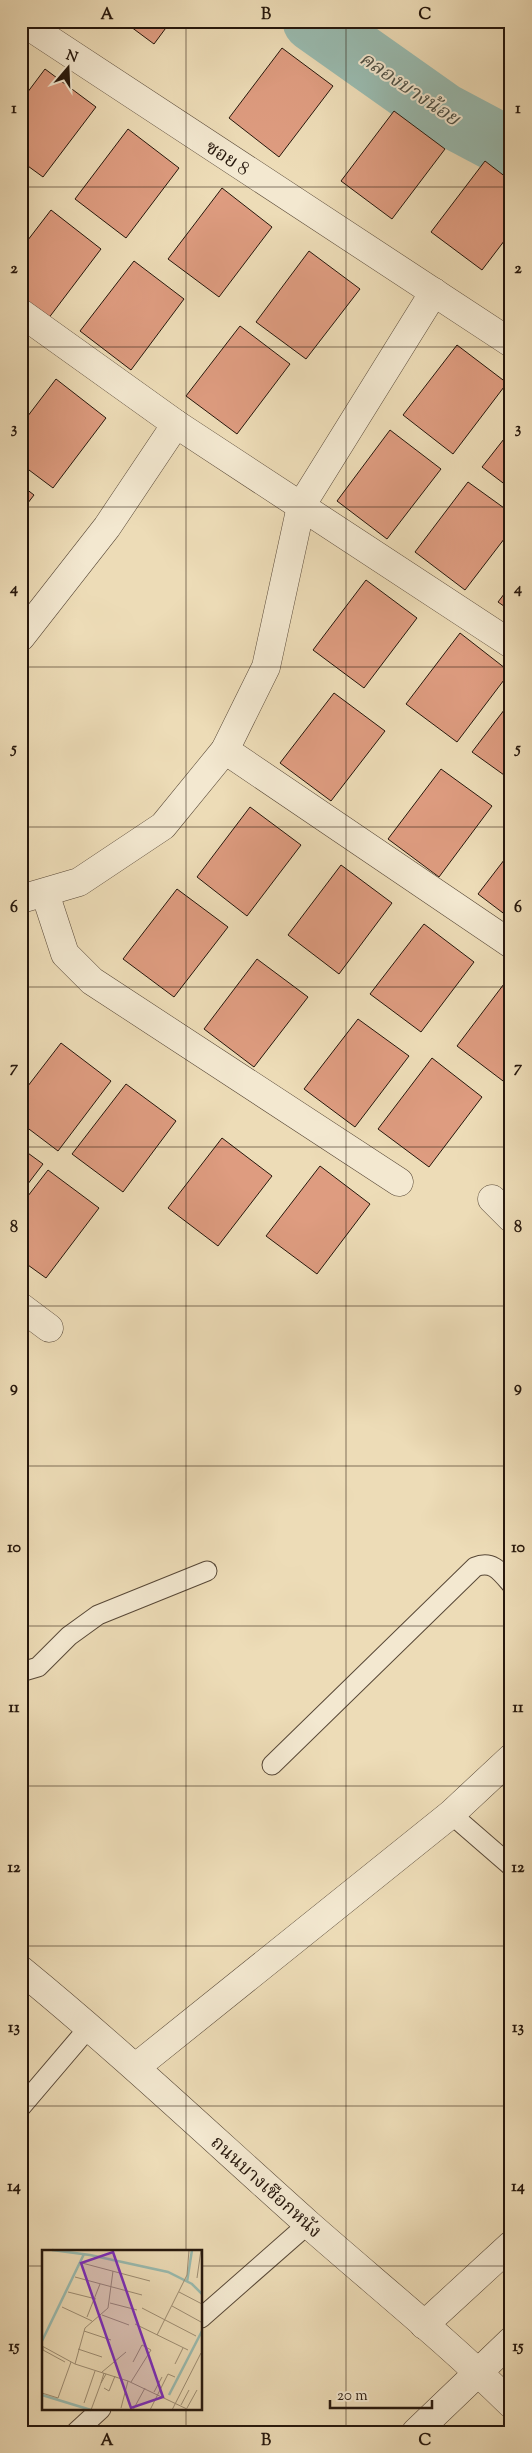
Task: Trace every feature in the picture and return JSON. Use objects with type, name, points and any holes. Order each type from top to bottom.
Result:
[{"type":"street","name":"ซอย 8","points":[[21,21],[511,343]]},
{"type":"street","points":[[399,1182],[92,981],[65,954],[33,896],[79,882],[163,826],[225,750],[266,667],[301,506],[434,292]]},
{"type":"street","points":[[21,313],[176,424],[511,644]]},
{"type":"street","points":[[24,629],[107,527],[176,424]]},
{"type":"street","points":[[225,750],[511,944]]},
{"type":"street","points":[[21,1307],[50,1328]]},
{"type":"street","points":[[136,2067],[451,1814],[511,1758]]},
{"type":"street","name":"ถนนบางเชือกหนัง","points":[[21,1970],[90,2026],[308,2224],[478,2371],[511,2404]]},
{"type":"street","points":[[424,2324],[511,2245]]},
{"type":"street","points":[[416,2432],[511,2340]]},
{"type":"lane","points":[[272,1765],[475,1567],[484,1563],[492,1565],[511,1584]]},
{"type":"lane","points":[[21,1672],[38,1667],[69,1636],[98,1616],[207,1571]]},
{"type":"lane","points":[[451,1814],[511,1866]]},
{"type":"lane","points":[[21,2107],[90,2026]]},
{"type":"lane","points":[[202,2317],[308,2224]]},
{"type":"lane","points":[[76,2432],[100,2410]]},
{"type":"building","points":[[123,21],[171,21],[154,44]]},
{"type":"building","points":[[282,48],[333,86],[279,157],[229,118]]},
{"type":"building","points":[[45,69],[96,107],[43,177],[21,161],[21,101]]},
{"type":"building","points":[[394,111],[445,149],[392,219],[341,181]]},
{"type":"building","points":[[128,129],[179,168],[126,238],[75,199]]},
{"type":"building","points":[[485,161],[511,181],[511,232],[482,270],[431,232]]},
{"type":"building","points":[[222,188],[272,227],[219,297],[168,259]]},
{"type":"building","points":[[51,210],[101,249],[48,319],[21,299],[21,249]]},
{"type":"building","points":[[309,251],[360,289],[306,359],[256,322]]},
{"type":"building","points":[[134,261],[184,299],[131,370],[80,331]]},
{"type":"building","points":[[240,326],[290,364],[237,434],[186,396]]},
{"type":"building","points":[[457,345],[507,383],[453,454],[403,415]]},
{"type":"building","points":[[56,379],[106,418],[53,488],[21,464],[21,425]]},
{"type":"building","points":[[390,430],[441,469],[387,539],[337,501]]},
{"type":"building","points":[[511,430],[511,489],[482,467]]},
{"type":"building","points":[[468,482],[511,513],[511,530],[465,590],[415,552]]},
{"type":"building","points":[[21,485],[34,495],[21,512]]},
{"type":"building","points":[[366,580],[417,618],[364,688],[313,650]]},
{"type":"building","points":[[511,585],[511,611],[498,602]]},
{"type":"building","points":[[460,633],[510,672],[457,742],[406,704]]},
{"type":"building","points":[[334,693],[385,731],[331,801],[280,763]]},
{"type":"building","points":[[511,701],[511,780],[472,752]]},
{"type":"building","points":[[441,769],[492,806],[439,877],[388,839]]},
{"type":"building","points":[[250,807],[301,845],[247,916],[197,877]]},
{"type":"building","points":[[511,851],[511,919],[478,894]]},
{"type":"building","points":[[341,865],[392,903],[339,974],[288,935]]},
{"type":"building","points":[[177,889],[228,927],[174,997],[123,959]]},
{"type":"building","points":[[424,924],[474,962],[421,1032],[370,994]]},
{"type":"building","points":[[257,959],[308,997],[254,1067],[204,1029]]},
{"type":"building","points":[[510,976],[511,1080],[507,1084],[457,1046]]},
{"type":"building","points":[[358,1019],[409,1056],[355,1127],[304,1089]]},
{"type":"building","points":[[61,1043],[111,1081],[58,1151],[21,1123],[21,1095]]},
{"type":"building","points":[[432,1058],[482,1097],[429,1167],[378,1129]]},
{"type":"building","points":[[126,1084],[176,1121],[123,1192],[72,1154]]},
{"type":"building","points":[[222,1138],[272,1176],[218,1246],[168,1208]]},
{"type":"building","points":[[21,1148],[43,1164],[21,1193]]},
{"type":"building","points":[[320,1166],[370,1204],[317,1274],[266,1236]]},
{"type":"building","points":[[48,1170],[99,1208],[46,1278],[21,1260],[21,1205]]},
{"type":"waterway","name":"คลองบางน้อย","points":[[313,21],[443,113],[511,149]]}]
